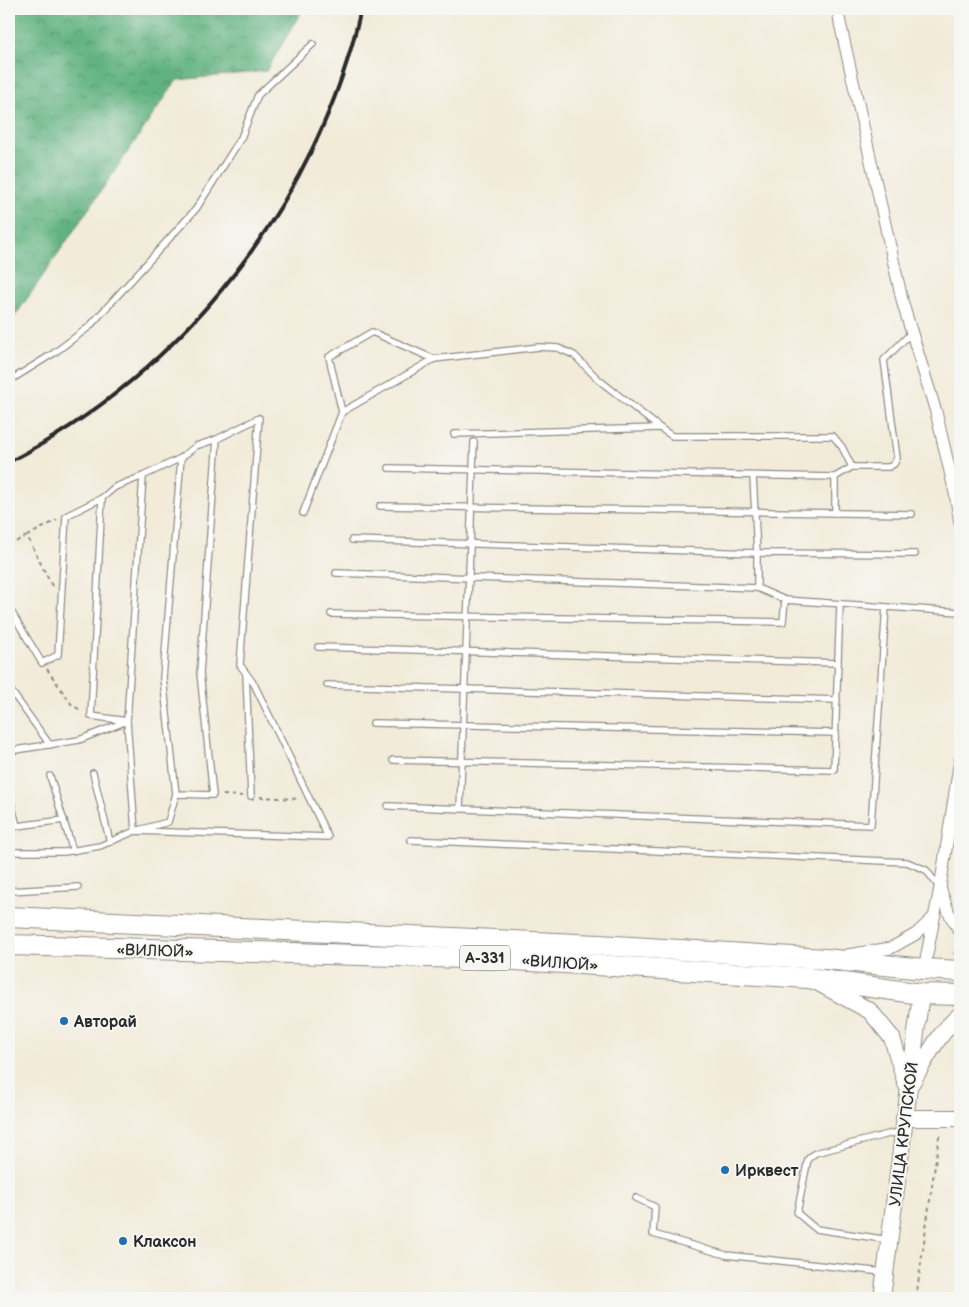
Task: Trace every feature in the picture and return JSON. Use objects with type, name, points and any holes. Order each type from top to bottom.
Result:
[{"type":"highway","name":"«ВИЛЮЙ»","points":[[9,917],[589,944],[825,959],[960,971]]},
{"type":"highway","name":"«ВИЛЮЙ»","points":[[9,945],[498,959],[808,978],[921,994],[960,995]]},
{"type":"highway","name":"УЛИЦА КРУПСКОЙ","points":[[921,994],[924,969]]},
{"type":"main road","points":[[808,978],[870,1011],[892,1038],[908,1088]]},
{"type":"main road","name":"УЛИЦА КРУПСКОЙ","points":[[882,1298],[921,994]]},
{"type":"main road","points":[[908,1088],[937,1041],[960,1015]]},
{"type":"main road","points":[[903,1125],[957,1119]]},
{"type":"street","points":[[838,9],[901,294],[936,412],[960,523]]},
{"type":"street","points":[[924,969],[956,818],[960,760]]},
{"type":"street","points":[[940,888],[960,932]]},
{"type":"street","points":[[825,959],[892,948],[916,934],[934,917]]},
{"type":"lane","points":[[9,381],[54,353],[89,327],[196,209],[241,138],[258,96],[313,44]]},
{"type":"lane","points":[[304,513],[342,412],[329,357],[372,332],[434,359]]},
{"type":"lane","points":[[389,468],[835,478],[852,467],[889,467],[894,464],[897,458],[884,360],[912,333]]},
{"type":"lane","points":[[342,412],[434,359],[539,347],[558,348],[574,355],[599,380],[672,436],[833,436],[842,447],[852,467]]},
{"type":"lane","points":[[9,608],[42,663],[58,655],[66,516],[102,498],[115,487],[181,458],[196,446],[217,439],[258,418],[240,665],[254,684],[328,837],[135,831]]},
{"type":"lane","points":[[454,434],[660,428]]},
{"type":"lane","points":[[176,794],[213,795],[200,673],[217,439]]},
{"type":"lane","points":[[460,809],[474,442]]},
{"type":"lane","points":[[9,852],[73,850],[100,846],[135,831],[168,822],[176,794],[163,678],[181,458]]},
{"type":"lane","points":[[135,831],[126,722],[143,476]]},
{"type":"lane","points":[[753,476],[757,588]]},
{"type":"lane","points":[[835,478],[835,513]]},
{"type":"lane","points":[[102,498],[91,716],[126,722]]},
{"type":"lane","points":[[380,506],[912,514]]},
{"type":"lane","points":[[352,540],[757,553],[915,554]]},
{"type":"lane","points":[[336,574],[757,588],[786,600],[960,612]]},
{"type":"lane","points":[[331,614],[783,622],[786,600]]},
{"type":"lane","points":[[393,760],[834,770],[840,604]]},
{"type":"lane","points":[[388,806],[872,825],[886,607]]},
{"type":"lane","points":[[318,647],[838,663]]},
{"type":"lane","points":[[246,672],[251,796]]},
{"type":"lane","points":[[327,685],[837,700]]},
{"type":"lane","points":[[9,688],[50,745]]},
{"type":"lane","points":[[9,751],[79,740],[126,722]]},
{"type":"lane","points":[[373,723],[836,733]]},
{"type":"lane","points":[[93,773],[110,842]]},
{"type":"lane","points":[[50,776],[73,850]]},
{"type":"lane","points":[[9,795],[17,826],[64,820]]},
{"type":"lane","points":[[411,840],[907,862],[926,870],[940,888]]},
{"type":"lane","points":[[9,891],[78,887]]},
{"type":"lane","points":[[890,1240],[816,1229],[797,1213],[808,1159],[815,1154],[889,1134],[903,1125]]},
{"type":"lane","points":[[636,1198],[655,1207],[653,1234],[726,1255],[886,1272]]},
{"type":"path","points":[[9,545],[66,516]]},
{"type":"path","points":[[27,536],[61,604]]},
{"type":"path","points":[[42,663],[72,705],[91,716]]},
{"type":"path","points":[[213,795],[309,799]]},
{"type":"path","points":[[916,1298],[939,1137],[957,1119]]},
{"type":"green space","points":[[9,9],[303,9],[266,71],[177,80],[9,325]]},
{"type":"railway","points":[[9,462],[72,425],[132,381],[186,330],[234,274],[277,213],[313,148],[341,80],[361,9]]},
{"type":"place","name":"Авторай","points":[[64,1021]]},
{"type":"place","name":"Ирквест","points":[[725,1170]]},
{"type":"place","name":"Клаксон","points":[[123,1241]]}]
